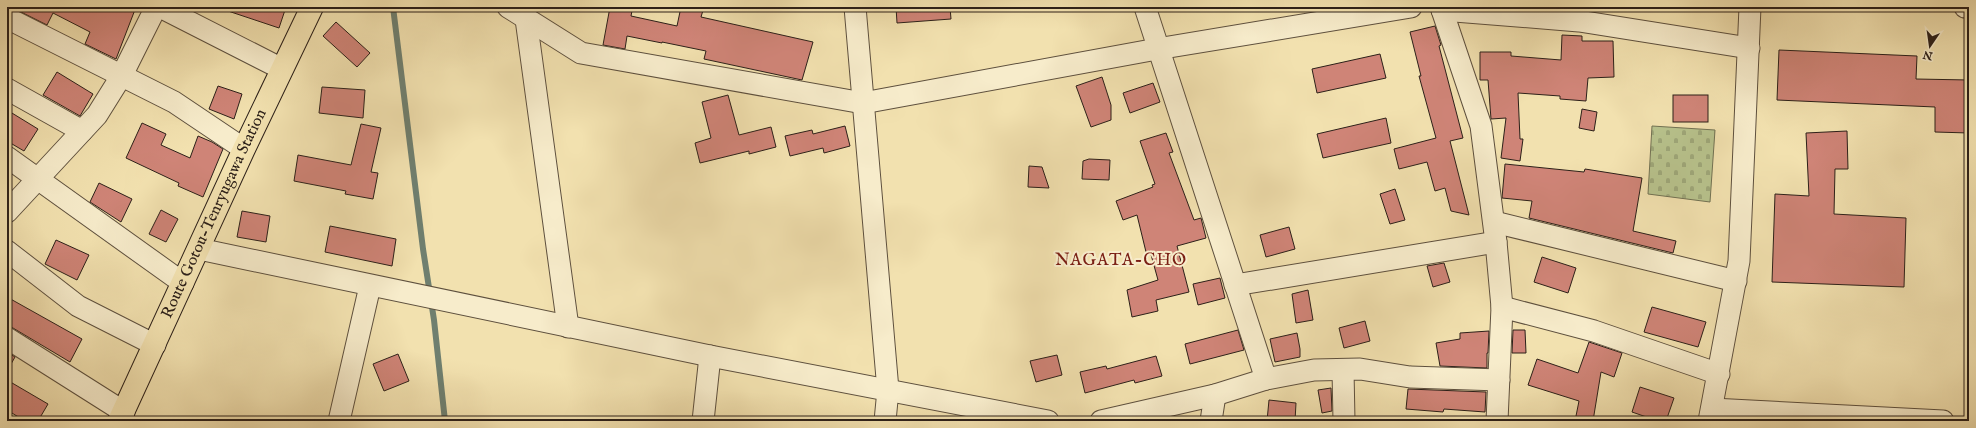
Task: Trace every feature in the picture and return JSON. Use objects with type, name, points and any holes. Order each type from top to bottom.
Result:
[{"type":"main road","name":"Route Gotou-Tenryugawa Station","points":[[122,416],[244,149],[312,7]]},
{"type":"street","points":[[7,212],[97,114],[122,75],[156,7]]},
{"type":"street","points":[[160,7],[282,69]]},
{"type":"street","points":[[508,7],[581,53],[863,103],[1157,49],[1411,7]]},
{"type":"street","points":[[855,7],[888,390],[885,421]]},
{"type":"street","points":[[1145,7],[1157,49],[1266,379]]},
{"type":"street","points":[[1750,7],[1740,261],[1711,415],[1943,421]]},
{"type":"street","points":[[1497,421],[1502,307],[1495,232],[1481,126],[1442,8],[1579,21],[1749,48]]},
{"type":"street","points":[[7,18],[174,102],[244,149]]},
{"type":"street","points":[[526,19],[568,327]]},
{"type":"street","points":[[7,89],[82,131]]},
{"type":"street","points":[[7,157],[183,283]]},
{"type":"street","points":[[1235,285],[1495,232],[1736,281]]},
{"type":"street","points":[[198,249],[710,356],[1048,421]]},
{"type":"street","points":[[7,251],[78,306],[155,345]]},
{"type":"street","points":[[339,421],[370,286]]},
{"type":"street","points":[[1502,307],[1594,331],[1719,374]]},
{"type":"street","points":[[7,338],[122,416]]},
{"type":"street","points":[[702,421],[710,356]]},
{"type":"street","points":[[1101,421],[1215,395],[1266,379],[1314,370],[1360,369],[1410,377],[1499,380]]},
{"type":"street","points":[[1343,370],[1344,421]]},
{"type":"street","points":[[1211,421],[1215,395]]},
{"type":"green space","points":[[1652,126],[1715,130],[1710,202],[1648,194]]},
{"type":"building","points":[[11,7],[136,7],[116,59],[85,44],[90,32],[53,13],[47,25]]},
{"type":"building","points":[[225,7],[286,7],[279,28],[225,10]]},
{"type":"building","points":[[610,7],[632,11],[631,16],[677,26],[681,7],[704,7],[701,17],[813,42],[802,80],[704,59],[706,51],[662,42],[627,36],[625,49],[603,45]]},
{"type":"building","points":[[896,7],[950,7],[951,19],[897,23]]},
{"type":"building","points":[[336,22],[370,53],[357,67],[323,36]]},
{"type":"building","points":[[1435,26],[1441,45],[1439,46],[1463,138],[1450,141],[1469,215],[1451,211],[1445,188],[1435,191],[1427,162],[1399,169],[1394,149],[1436,138],[1419,76],[1421,76],[1410,32]]},
{"type":"building","points":[[1562,35],[1582,36],[1582,41],[1613,41],[1614,77],[1588,78],[1586,101],[1560,99],[1560,96],[1518,93],[1520,139],[1523,139],[1520,161],[1501,158],[1506,118],[1491,119],[1488,80],[1480,80],[1480,52],[1511,52],[1511,56],[1561,60]]},
{"type":"building","points":[[1779,50],[1917,56],[1916,79],[1969,80],[1969,133],[1935,132],[1935,107],[1777,100]]},
{"type":"building","points":[[1380,54],[1386,78],[1317,93],[1312,69]]},
{"type":"building","points":[[57,72],[93,94],[80,116],[43,95]]},
{"type":"building","points":[[1102,77],[1111,105],[1111,120],[1091,127],[1076,86]]},
{"type":"building","points":[[1153,83],[1160,102],[1130,113],[1123,93]]},
{"type":"building","points":[[218,86],[242,94],[234,119],[209,109]]},
{"type":"building","points":[[322,87],[365,90],[363,118],[319,113]]},
{"type":"building","points":[[728,95],[739,135],[771,127],[776,147],[749,154],[749,151],[700,163],[695,143],[711,138],[702,102]]},
{"type":"building","points":[[1673,95],[1708,95],[1708,122],[1673,122]]},
{"type":"building","points":[[1582,109],[1597,112],[1594,131],[1579,128]]},
{"type":"building","points":[[7,110],[38,129],[24,151],[7,141]]},
{"type":"building","points":[[1386,118],[1391,143],[1323,158],[1317,134]]},
{"type":"building","points":[[142,123],[166,134],[161,145],[190,158],[198,136],[223,149],[203,197],[178,186],[179,183],[126,158]]},
{"type":"building","points":[[361,124],[381,128],[371,172],[378,173],[373,199],[345,194],[346,191],[294,181],[298,155],[351,165]]},
{"type":"building","points":[[845,126],[850,146],[824,153],[823,148],[790,156],[785,136],[812,130],[813,134]]},
{"type":"building","points":[[1847,131],[1848,169],[1835,169],[1834,214],[1906,218],[1904,287],[1772,282],[1775,194],[1809,196],[1806,133]]},
{"type":"building","points":[[1166,133],[1173,152],[1169,153],[1194,220],[1201,218],[1206,238],[1177,246],[1189,292],[1156,300],[1158,311],[1132,317],[1127,290],[1158,280],[1150,251],[1146,252],[1137,215],[1123,220],[1116,201],[1153,187],[1152,185],[1155,184],[1140,141]]},
{"type":"building","points":[[1089,159],[1110,160],[1109,180],[1082,179],[1083,161]]},
{"type":"building","points":[[1505,164],[1584,172],[1585,169],[1642,178],[1633,231],[1676,241],[1673,253],[1529,218],[1532,201],[1502,198]]},
{"type":"building","points":[[1029,166],[1042,167],[1049,188],[1028,187]]},
{"type":"building","points":[[99,183],[132,199],[121,222],[90,202]]},
{"type":"building","points":[[1395,189],[1405,220],[1390,224],[1380,194]]},
{"type":"building","points":[[161,210],[178,219],[166,242],[149,234]]},
{"type":"building","points":[[242,211],[270,216],[266,242],[237,237]]},
{"type":"building","points":[[330,226],[396,239],[392,266],[325,252]]},
{"type":"building","points":[[1289,227],[1295,249],[1266,257],[1260,235]]},
{"type":"building","points":[[56,240],[89,255],[77,280],[45,264]]},
{"type":"building","points":[[1542,257],[1576,268],[1568,293],[1534,282]]},
{"type":"building","points":[[1444,263],[1450,282],[1433,287],[1427,266]]},
{"type":"building","points":[[1220,278],[1225,298],[1198,305],[1193,284]]},
{"type":"building","points":[[1308,290],[1313,320],[1296,323],[1292,294]]},
{"type":"building","points":[[7,297],[82,339],[70,362],[13,328],[7,326]]},
{"type":"building","points":[[1652,307],[1706,322],[1698,347],[1644,332]]},
{"type":"building","points":[[1365,321],[1370,341],[1344,348],[1339,328]]},
{"type":"building","points":[[1238,330],[1244,350],[1190,364],[1185,344]]},
{"type":"building","points":[[1513,330],[1525,330],[1526,353],[1512,353]]},
{"type":"building","points":[[1489,331],[1487,368],[1440,366],[1436,343],[1460,339],[1460,333]]},
{"type":"building","points":[[1297,333],[1300,357],[1275,362],[1270,339]]},
{"type":"building","points":[[1589,342],[1622,353],[1614,377],[1601,372],[1593,421],[1575,421],[1579,401],[1528,385],[1537,359],[1578,373]]},
{"type":"building","points":[[7,352],[15,357],[7,371]]},
{"type":"building","points":[[398,354],[409,381],[384,391],[373,364]]},
{"type":"building","points":[[1057,355],[1062,375],[1036,382],[1030,361]]},
{"type":"building","points":[[1156,356],[1162,376],[1135,383],[1134,380],[1085,393],[1080,372],[1106,366],[1107,369]]},
{"type":"building","points":[[7,380],[48,404],[38,421],[25,421],[7,410]]},
{"type":"building","points":[[1640,387],[1674,398],[1666,421],[1658,421],[1632,412]]},
{"type":"building","points":[[1331,388],[1332,411],[1322,413],[1318,390]]},
{"type":"building","points":[[1408,389],[1486,392],[1485,412],[1444,409],[1443,412],[1406,409]]},
{"type":"building","points":[[1269,400],[1296,403],[1295,421],[1267,421]]},
{"type":"waterway","points":[[393,7],[423,249],[434,320],[445,421]]},
{"type":"district","name":"NAGATA-CHO","points":[[1121,260]]}]
